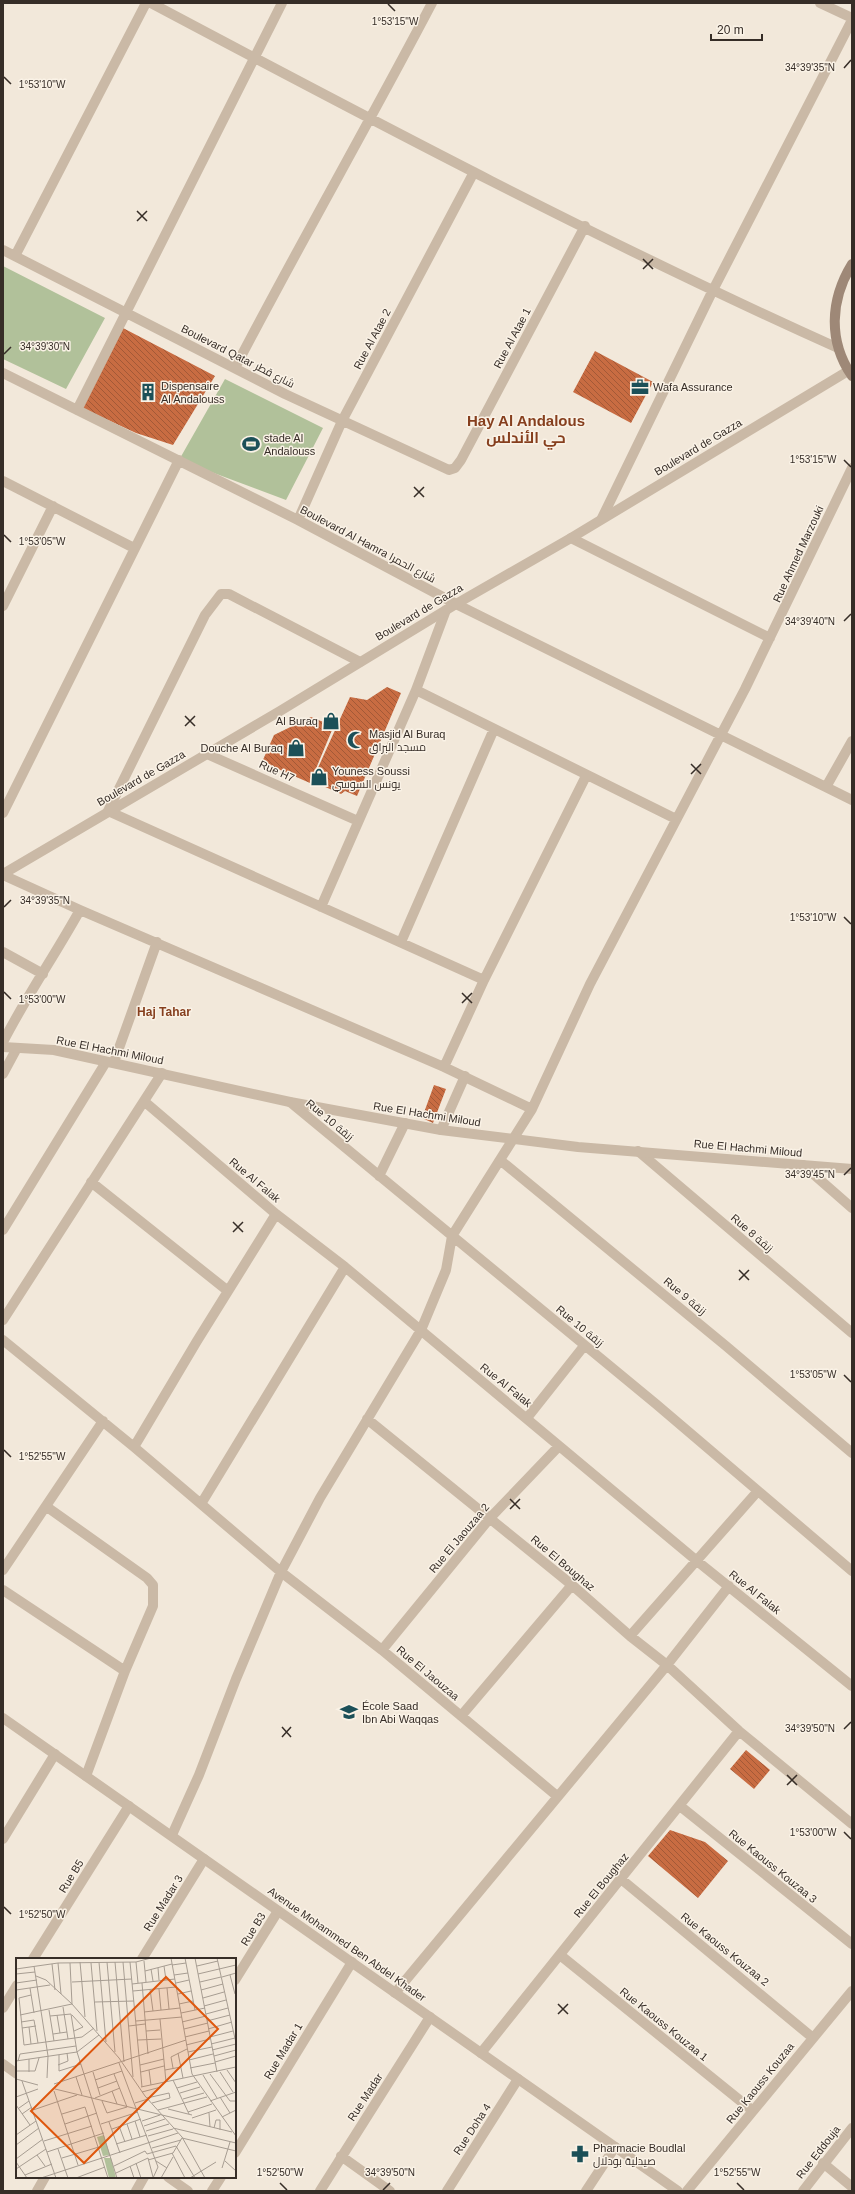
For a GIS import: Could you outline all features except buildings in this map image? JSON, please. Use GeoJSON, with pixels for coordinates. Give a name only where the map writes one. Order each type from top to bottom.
{"type":"FeatureCollection","features":[{"type":"Feature","properties":{"kind":"main road"},"geometry":{"type":"LineString","coordinates":[[850,374],[838,348],[834,318],[842,283],[852,264]]}},
{"type":"Feature","properties":{"kind":"street"},"geometry":{"type":"LineString","coordinates":[[15,256],[146,3]]}},
{"type":"Feature","properties":{"kind":"street"},"geometry":{"type":"LineString","coordinates":[[151,3],[371,121],[584,226],[712,292],[838,348]]}},
{"type":"Feature","properties":{"kind":"street"},"geometry":{"type":"LineString","coordinates":[[77,410],[282,3]]}},
{"type":"Feature","properties":{"kind":"street"},"geometry":{"type":"LineString","coordinates":[[235,368],[296,250],[371,121],[432,3]]}},
{"type":"Feature","properties":{"kind":"street"},"geometry":{"type":"LineString","coordinates":[[602,518],[712,292],[852,19],[825,4]]}},
{"type":"Feature","properties":{"kind":"street","name":"Rue Al Atae 2"},"geometry":{"type":"LineString","coordinates":[[298,520],[342,421],[474,172]]}},
{"type":"Feature","properties":{"kind":"street","name":"Rue Al Atae 1"},"geometry":{"type":"LineString","coordinates":[[461,460],[584,226]]}},
{"type":"Feature","properties":{"kind":"street","name":"Boulevard Qatar شارع قطر"},"geometry":{"type":"LineString","coordinates":[[3,250],[342,421],[449,470],[455,468],[461,460]]}},
{"type":"Feature","properties":{"kind":"street","name":"Boulevard Al Hamra شارع الحمرا"},"geometry":{"type":"LineString","coordinates":[[3,373],[298,520],[456,604],[852,800]]}},
{"type":"Feature","properties":{"kind":"street","name":"Boulevard de Gazza"},"geometry":{"type":"LineString","coordinates":[[3,874],[207,754],[456,604],[850,374]]}},
{"type":"Feature","properties":{"kind":"street"},"geometry":{"type":"LineString","coordinates":[[3,813],[179,460]]}},
{"type":"Feature","properties":{"kind":"street","name":"Rue Ahmed Marzouki"},"geometry":{"type":"LineString","coordinates":[[452,1236],[514,1140],[532,1109],[590,984],[721,736],[852,468]]}},
{"type":"Feature","properties":{"kind":"street"},"geometry":{"type":"LineString","coordinates":[[3,481],[134,548]]}},
{"type":"Feature","properties":{"kind":"street"},"geometry":{"type":"LineString","coordinates":[[3,606],[6,591],[53,506]]}},
{"type":"Feature","properties":{"kind":"street"},"geometry":{"type":"LineString","coordinates":[[571,538],[770,638]]}},
{"type":"Feature","properties":{"kind":"street"},"geometry":{"type":"LineString","coordinates":[[360,662],[229,594],[221,594],[205,615],[108,811],[484,980]]}},
{"type":"Feature","properties":{"kind":"street"},"geometry":{"type":"LineString","coordinates":[[321,907],[416,690],[446,610]]}},
{"type":"Feature","properties":{"kind":"street"},"geometry":{"type":"LineString","coordinates":[[416,690],[586,776],[676,819]]}},
{"type":"Feature","properties":{"kind":"street"},"geometry":{"type":"LineString","coordinates":[[401,942],[494,729]]}},
{"type":"Feature","properties":{"kind":"street"},"geometry":{"type":"LineString","coordinates":[[826,787],[852,740]]}},
{"type":"Feature","properties":{"kind":"street","name":"Rue H7"},"geometry":{"type":"LineString","coordinates":[[207,754],[358,821]]}},
{"type":"Feature","properties":{"kind":"street"},"geometry":{"type":"LineString","coordinates":[[444,1067],[484,980],[586,776]]}},
{"type":"Feature","properties":{"kind":"street"},"geometry":{"type":"LineString","coordinates":[[3,874],[80,910],[157,942],[254,986],[327,1015],[465,1076],[532,1109]]}},
{"type":"Feature","properties":{"kind":"street"},"geometry":{"type":"LineString","coordinates":[[3,1042],[20,1008],[43,974],[80,910]]}},
{"type":"Feature","properties":{"kind":"street"},"geometry":{"type":"LineString","coordinates":[[3,1230],[110,1062],[157,942]]}},
{"type":"Feature","properties":{"kind":"street"},"geometry":{"type":"LineString","coordinates":[[3,952],[43,974]]}},
{"type":"Feature","properties":{"kind":"street","name":"Rue El Hachmi Miloud"},"geometry":{"type":"LineString","coordinates":[[3,1047],[54,1050],[290,1102],[441,1130],[514,1140],[852,1170]]}},
{"type":"Feature","properties":{"kind":"street"},"geometry":{"type":"LineString","coordinates":[[3,1074],[18,1048]]}},
{"type":"Feature","properties":{"kind":"street"},"geometry":{"type":"LineString","coordinates":[[3,1320],[162,1073]]}},
{"type":"Feature","properties":{"kind":"street"},"geometry":{"type":"LineString","coordinates":[[441,1130],[465,1076]]}},
{"type":"Feature","properties":{"kind":"street","name":"Rue Al Falak"},"geometry":{"type":"LineString","coordinates":[[144,1102],[276,1214],[345,1267],[697,1561],[852,1686]]}},
{"type":"Feature","properties":{"kind":"street","name":"Rue 10 زنقة"},"geometry":{"type":"LineString","coordinates":[[290,1102],[656,1404],[757,1492],[852,1571]]}},
{"type":"Feature","properties":{"kind":"street"},"geometry":{"type":"LineString","coordinates":[[379,1176],[405,1123]]}},
{"type":"Feature","properties":{"kind":"street","name":"Rue 8 زنقة"},"geometry":{"type":"LineString","coordinates":[[638,1151],[852,1333]]}},
{"type":"Feature","properties":{"kind":"street","name":"Rue 9 زنقة"},"geometry":{"type":"LineString","coordinates":[[500,1160],[720,1341],[852,1453]]}},
{"type":"Feature","properties":{"kind":"street"},"geometry":{"type":"LineString","coordinates":[[803,1165],[852,1208]]}},
{"type":"Feature","properties":{"kind":"street"},"geometry":{"type":"LineString","coordinates":[[91,1182],[228,1291]]}},
{"type":"Feature","properties":{"kind":"street"},"geometry":{"type":"LineString","coordinates":[[134,1447],[276,1214]]}},
{"type":"Feature","properties":{"kind":"street"},"geometry":{"type":"LineString","coordinates":[[172,1836],[199,1775],[236,1679],[281,1572],[320,1498],[421,1330],[446,1270],[452,1236]]}},
{"type":"Feature","properties":{"kind":"street"},"geometry":{"type":"LineString","coordinates":[[200,1504],[345,1267]]}},
{"type":"Feature","properties":{"kind":"street","name":"Rue El Jaouzaa"},"geometry":{"type":"LineString","coordinates":[[3,1340],[103,1421],[281,1572],[382,1650],[557,1796]]}},
{"type":"Feature","properties":{"kind":"street"},"geometry":{"type":"LineString","coordinates":[[527,1418],[584,1346]]}},
{"type":"Feature","properties":{"kind":"street","name":"Rue El Boughaz"},"geometry":{"type":"LineString","coordinates":[[367,1419],[572,1585],[630,1636],[667,1664],[739,1732],[852,1824]]}},
{"type":"Feature","properties":{"kind":"street"},"geometry":{"type":"LineString","coordinates":[[3,1570],[103,1421]]}},
{"type":"Feature","properties":{"kind":"street","name":"Rue El Jaouzaa 2"},"geometry":{"type":"LineString","coordinates":[[382,1650],[490,1518],[559,1446]]}},
{"type":"Feature","properties":{"kind":"street"},"geometry":{"type":"LineString","coordinates":[[630,1636],[757,1492]]}},
{"type":"Feature","properties":{"kind":"street"},"geometry":{"type":"LineString","coordinates":[[46,1507],[147,1578],[153,1585],[153,1606],[125,1671],[86,1776]]}},
{"type":"Feature","properties":{"kind":"street"},"geometry":{"type":"LineString","coordinates":[[461,1716],[572,1585]]}},
{"type":"Feature","properties":{"kind":"street"},"geometry":{"type":"LineString","coordinates":[[395,1993],[667,1664],[729,1586]]}},
{"type":"Feature","properties":{"kind":"street"},"geometry":{"type":"LineString","coordinates":[[3,1590],[125,1671]]}},
{"type":"Feature","properties":{"kind":"street","name":"Avenue Mohammed Ben Abdel Khader"},"geometry":{"type":"LineString","coordinates":[[3,1718],[678,2191]]}},
{"type":"Feature","properties":{"kind":"street","name":"Rue El Boughaz"},"geometry":{"type":"LineString","coordinates":[[481,2053],[739,1732]]}},
{"type":"Feature","properties":{"kind":"street"},"geometry":{"type":"LineString","coordinates":[[3,1839],[55,1754]]}},
{"type":"Feature","properties":{"kind":"street","name":"Rue B5"},"geometry":{"type":"LineString","coordinates":[[34,1958],[129,1806]]}},
{"type":"Feature","properties":{"kind":"street","name":"Rue Kaouss Kouzaa 3"},"geometry":{"type":"LineString","coordinates":[[680,1806],[852,1944]]}},
{"type":"Feature","properties":{"kind":"street","name":"Rue Madar 3"},"geometry":{"type":"LineString","coordinates":[[143,1958],[204,1859]]}},
{"type":"Feature","properties":{"kind":"street","name":"Rue Kaouss Kouzaa 2"},"geometry":{"type":"LineString","coordinates":[[621,1879],[813,2038]]}},
{"type":"Feature","properties":{"kind":"street","name":"Rue B3"},"geometry":{"type":"LineString","coordinates":[[236,1978],[278,1910]]}},
{"type":"Feature","properties":{"kind":"street","name":"Rue Kaouss Kouzaa 1"},"geometry":{"type":"LineString","coordinates":[[560,1955],[754,2111]]}},
{"type":"Feature","properties":{"kind":"street","name":"Rue Madar 1"},"geometry":{"type":"LineString","coordinates":[[236,2151],[352,1962]]}},
{"type":"Feature","properties":{"kind":"street"},"geometry":{"type":"LineString","coordinates":[[3,2008],[16,1987]]}},
{"type":"Feature","properties":{"kind":"street","name":"Rue Kaouss Kouzaa"},"geometry":{"type":"LineString","coordinates":[[687,2191],[852,1991]]}},
{"type":"Feature","properties":{"kind":"street","name":"Rue Madar"},"geometry":{"type":"LineString","coordinates":[[320,2191],[430,2017]]}},
{"type":"Feature","properties":{"kind":"street"},"geometry":{"type":"LineString","coordinates":[[3,2064],[16,2073]]}},
{"type":"Feature","properties":{"kind":"street","name":"Rue Doha 4"},"geometry":{"type":"LineString","coordinates":[[447,2191],[518,2079]]}},
{"type":"Feature","properties":{"kind":"street","name":"Rue Eddouja"},"geometry":{"type":"LineString","coordinates":[[803,2191],[823,2163],[852,2128]]}},
{"type":"Feature","properties":{"kind":"street"},"geometry":{"type":"LineString","coordinates":[[586,2191],[615,2146]]}},
{"type":"Feature","properties":{"kind":"street"},"geometry":{"type":"LineString","coordinates":[[341,2156],[390,2191]]}},
{"type":"Feature","properties":{"kind":"street"},"geometry":{"type":"LineString","coordinates":[[823,2163],[852,2187]]}},
{"type":"Feature","properties":{"kind":"street"},"geometry":{"type":"LineString","coordinates":[[36,2191],[43,2178]]}},
{"type":"Feature","properties":{"kind":"street"},"geometry":{"type":"LineString","coordinates":[[136,2191],[143,2178]]}},
{"type":"Feature","properties":{"kind":"street"},"geometry":{"type":"LineString","coordinates":[[169,2178],[188,2191]]}},
{"type":"Feature","properties":{"kind":"street"},"geometry":{"type":"LineString","coordinates":[[212,2191],[219,2178]]}},
{"type":"Feature","properties":{"kind":"green space"},"geometry":{"type":"Polygon","coordinates":[[[3,266],[105,318],[66,389],[3,359],[3,266]]]}},
{"type":"Feature","properties":{"kind":"green space","name":"stade Al Andalouss"},"geometry":{"type":"Polygon","coordinates":[[[225,379],[323,428],[286,500],[179,460],[225,379]]]}},
{"type":"Feature","properties":{"kind":"place","name":"Wafa Assurance"},"geometry":{"type":"Point","coordinates":[640,387]}},
{"type":"Feature","properties":{"kind":"place","name":"Dispensaire Al Andalouss"},"geometry":{"type":"Point","coordinates":[148,392]}},
{"type":"Feature","properties":{"kind":"place","name":"stade Al Andalouss"},"geometry":{"type":"Point","coordinates":[251,444]}},
{"type":"Feature","properties":{"kind":"place","name":"Al Buraq"},"geometry":{"type":"Point","coordinates":[331,721]}},
{"type":"Feature","properties":{"kind":"place","name":"Masjid Al Buraq مسجد البراق"},"geometry":{"type":"Point","coordinates":[356,740]}},
{"type":"Feature","properties":{"kind":"place","name":"Douche Al Buraq"},"geometry":{"type":"Point","coordinates":[296,748]}},
{"type":"Feature","properties":{"kind":"place","name":"Youness Soussi يونس السوسي"},"geometry":{"type":"Point","coordinates":[319,777]}},
{"type":"Feature","properties":{"kind":"place","name":"École Saad Ibn Abi Waqqas"},"geometry":{"type":"Point","coordinates":[349,1712]}},
{"type":"Feature","properties":{"kind":"place","name":"Pharmacie Boudlal صيدلية بودلال"},"geometry":{"type":"Point","coordinates":[580,2154]}},
{"type":"Feature","properties":{"kind":"district","name":"Hay Al Andalous حي الأندلس"},"geometry":{"type":"Point","coordinates":[526,430]}},
{"type":"Feature","properties":{"kind":"district","name":"Haj Tahar"},"geometry":{"type":"Point","coordinates":[164,1012]}}]}
